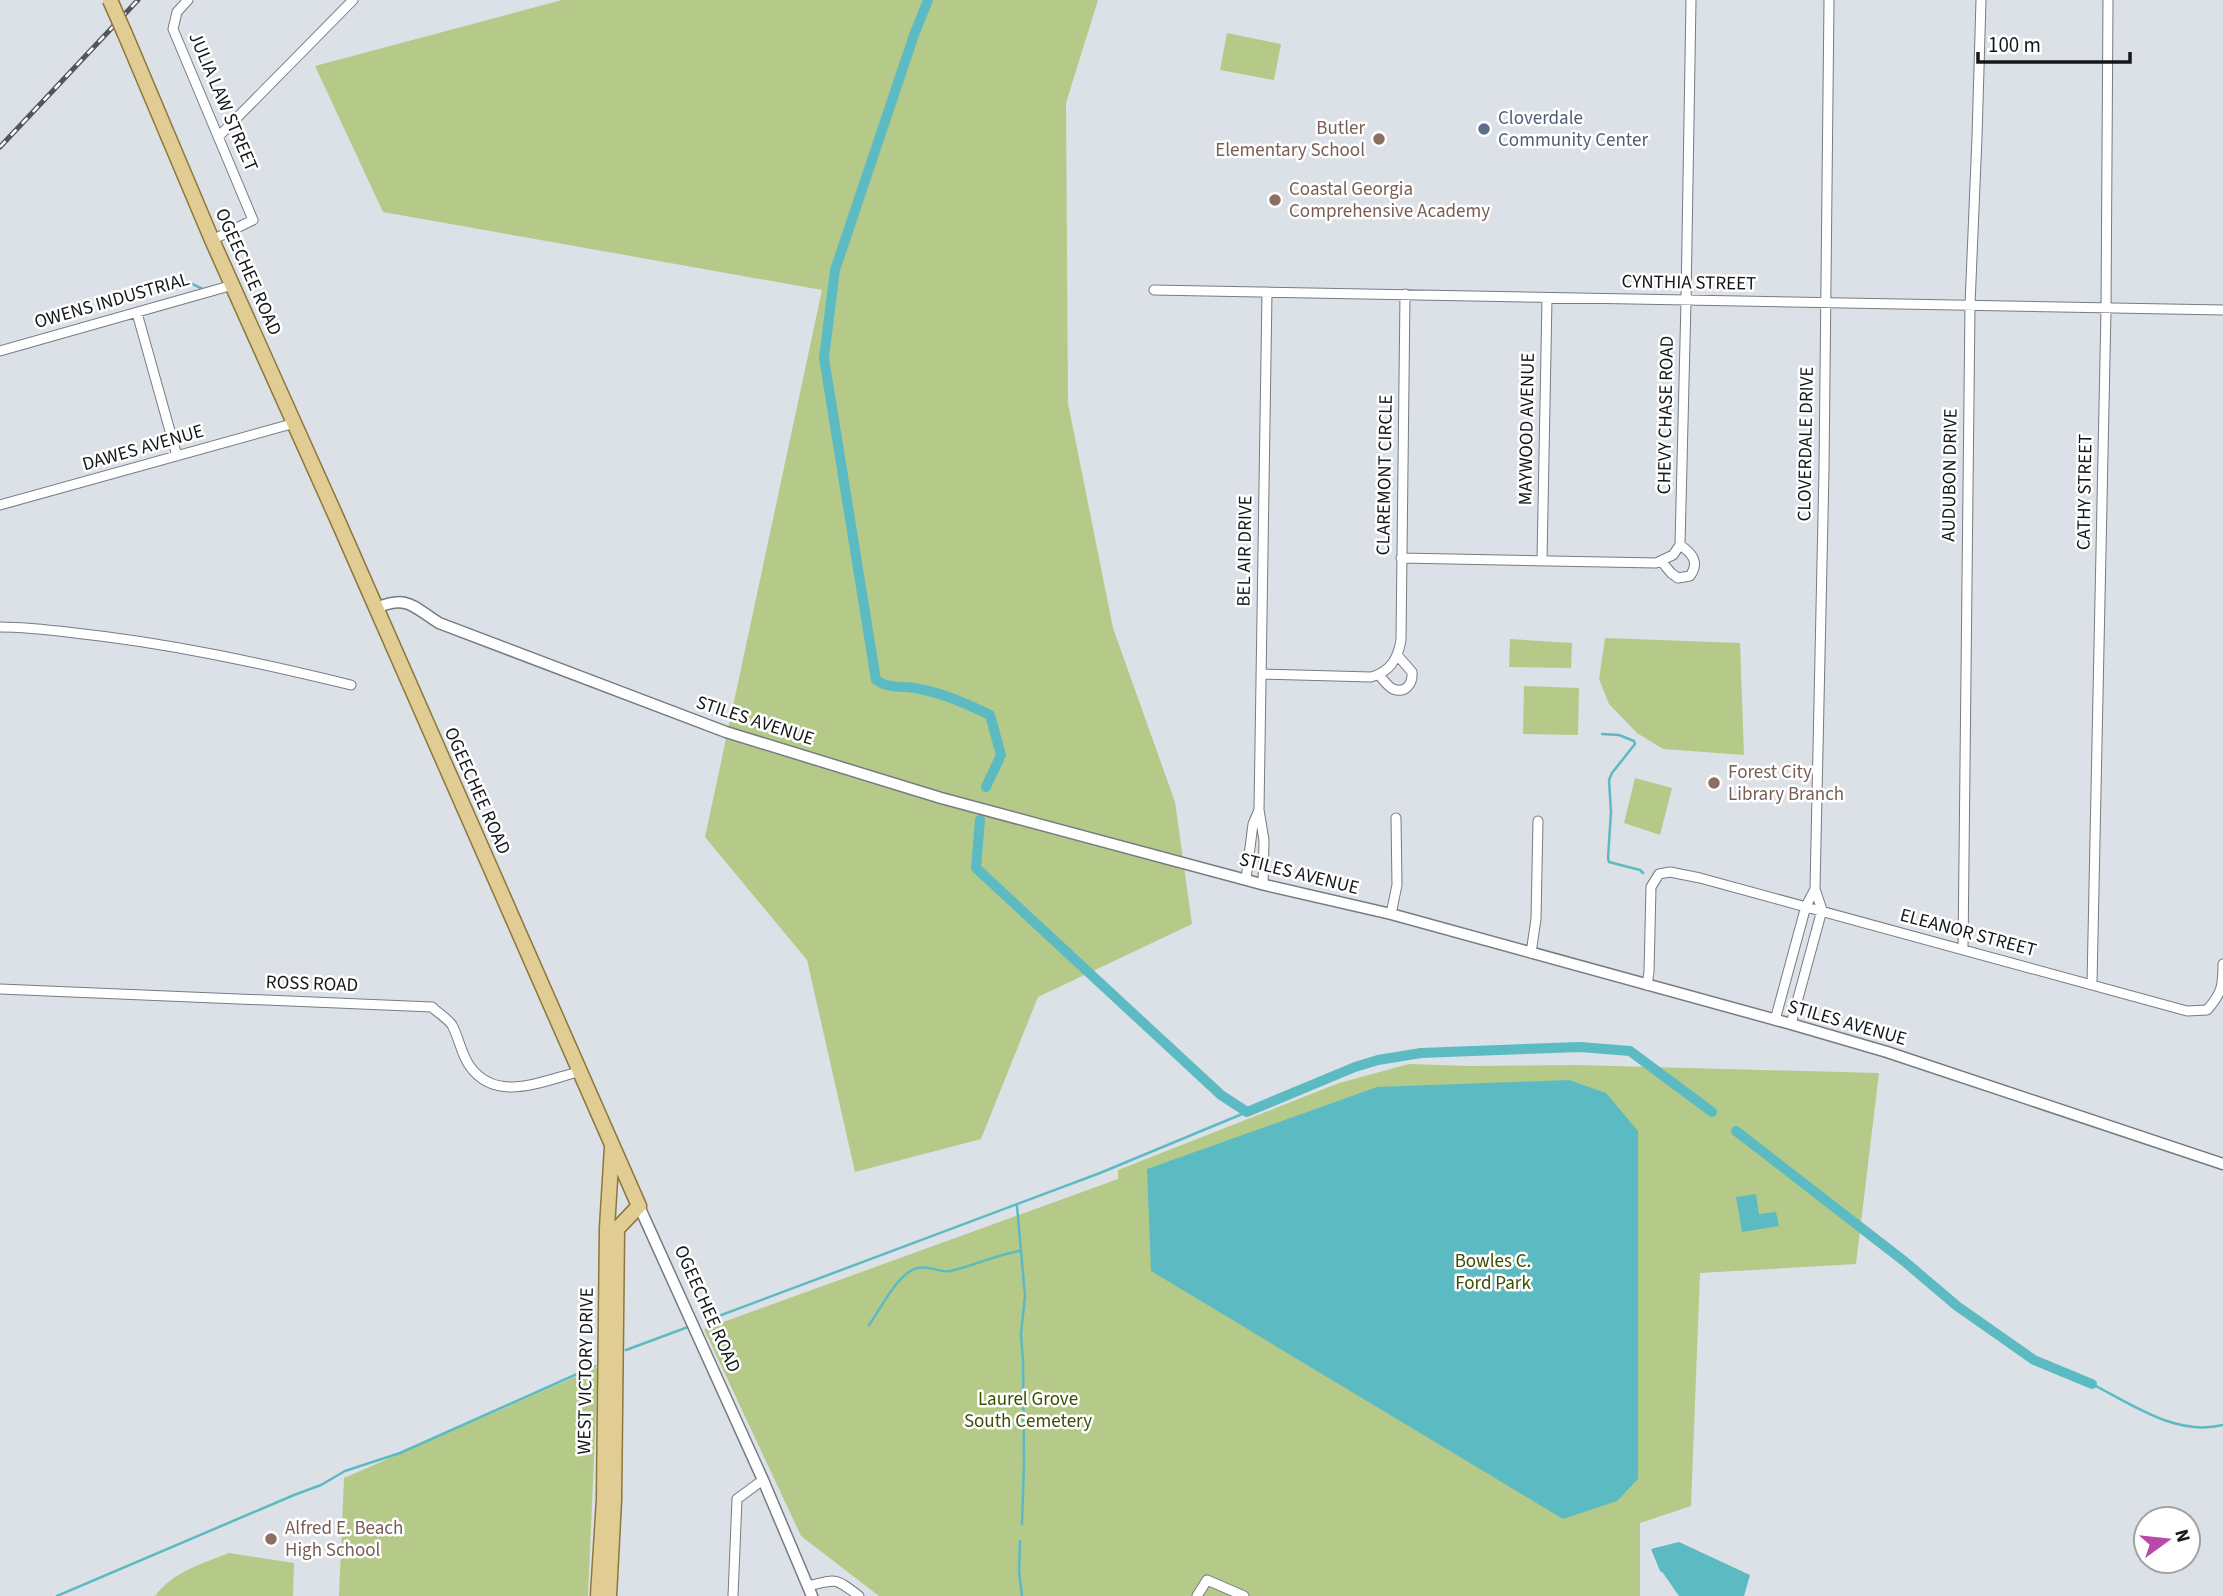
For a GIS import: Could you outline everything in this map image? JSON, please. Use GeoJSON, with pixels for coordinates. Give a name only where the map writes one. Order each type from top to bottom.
{"type":"FeatureCollection","features":[{"type":"Feature","properties":{"kind":"main road","name":"OGEECHEE ROAD"},"geometry":{"type":"LineString","coordinates":[[110,0],[212,240],[639,1206]]}},
{"type":"Feature","properties":{"kind":"main road","name":"WEST VICTORY DRIVE"},"geometry":{"type":"LineString","coordinates":[[598,1596],[604,1499],[607,1228],[612,1146]]}},
{"type":"Feature","properties":{"kind":"main road","name":"WEST VICTORY DRIVE"},"geometry":{"type":"LineString","coordinates":[[608,1596],[614,1500],[617,1229],[639,1206]]}},
{"type":"Feature","properties":{"kind":"street","name":"JULIA LAW STREET"},"geometry":{"type":"LineString","coordinates":[[188,0],[177,12],[173,29],[253,220],[212,240]]}},
{"type":"Feature","properties":{"kind":"street"},"geometry":{"type":"LineString","coordinates":[[218,137],[353,0]]}},
{"type":"Feature","properties":{"kind":"street","name":"CHEVY CHASE ROAD"},"geometry":{"type":"LineString","coordinates":[[1679,545],[1691,0]]}},
{"type":"Feature","properties":{"kind":"street","name":"CLOVERDALE DRIVE"},"geometry":{"type":"LineString","coordinates":[[1822,910],[1815,889],[1829,0]]}},
{"type":"Feature","properties":{"kind":"street","name":"AUDUBON DRIVE"},"geometry":{"type":"LineString","coordinates":[[1963,950],[1970,304],[1981,0]]}},
{"type":"Feature","properties":{"kind":"street","name":"CATHY STREET"},"geometry":{"type":"LineString","coordinates":[[2092,984],[2106,310],[2108,0]]}},
{"type":"Feature","properties":{"kind":"street","name":"OWENS INDUSTRIAL"},"geometry":{"type":"LineString","coordinates":[[0,351],[233,285]]}},
{"type":"Feature","properties":{"kind":"street","name":"CYNTHIA STREET"},"geometry":{"type":"LineString","coordinates":[[1154,290],[1970,304],[2106,310],[2223,310]]}},
{"type":"Feature","properties":{"kind":"street","name":"BEL AIR DRIVE"},"geometry":{"type":"LineString","coordinates":[[1263,884],[1264,845],[1259,810],[1267,292]]}},
{"type":"Feature","properties":{"kind":"street","name":"CLAREMONT CIRCLE"},"geometry":{"type":"LineString","coordinates":[[1261,674],[1349,678],[1379,675],[1394,689],[1402,690],[1409,686],[1413,679],[1412,672],[1398,656],[1401,640],[1405,294]]}},
{"type":"Feature","properties":{"kind":"street","name":"MAYWOOD AVENUE"},"geometry":{"type":"LineString","coordinates":[[1542,561],[1546,298]]}},
{"type":"Feature","properties":{"kind":"street"},"geometry":{"type":"LineString","coordinates":[[137,313],[177,456]]}},
{"type":"Feature","properties":{"kind":"street","name":"DAWES AVENUE"},"geometry":{"type":"LineString","coordinates":[[0,505],[295,423]]}},
{"type":"Feature","properties":{"kind":"street"},"geometry":{"type":"LineString","coordinates":[[1401,558],[1645,563],[1662,562],[1673,555],[1679,545],[1695,560],[1690,576],[1678,578],[1662,562]]}},
{"type":"Feature","properties":{"kind":"street","name":"STILES AVENUE"},"geometry":{"type":"LineString","coordinates":[[376,608],[403,601],[439,623],[726,732],[941,798],[1263,884],[1391,914],[1791,1024],[1887,1052],[2223,1164]]}},
{"type":"Feature","properties":{"kind":"street"},"geometry":{"type":"LineString","coordinates":[[0,627],[113,637],[182,648],[351,685]]}},
{"type":"Feature","properties":{"kind":"street"},"geometry":{"type":"LineString","coordinates":[[1379,675],[1387,670],[1398,656]]}},
{"type":"Feature","properties":{"kind":"street","name":"BEL AIR DRIVE"},"geometry":{"type":"LineString","coordinates":[[1246,879],[1253,824],[1259,810]]}},
{"type":"Feature","properties":{"kind":"street"},"geometry":{"type":"LineString","coordinates":[[1391,914],[1397,885],[1396,818]]}},
{"type":"Feature","properties":{"kind":"street"},"geometry":{"type":"LineString","coordinates":[[1531,953],[1536,919],[1538,821]]}},
{"type":"Feature","properties":{"kind":"street","name":"ELEANOR STREET"},"geometry":{"type":"LineString","coordinates":[[1647,985],[1651,887],[1659,874],[1670,872],[1822,910],[2187,1011],[2207,1010],[2219,997],[2223,984],[2223,964]]}},
{"type":"Feature","properties":{"kind":"street","name":"CLOVERDALE DRIVE"},"geometry":{"type":"LineString","coordinates":[[1775,1020],[1806,906],[1815,889]]}},
{"type":"Feature","properties":{"kind":"street"},"geometry":{"type":"LineString","coordinates":[[1791,1024],[1822,910]]}},
{"type":"Feature","properties":{"kind":"street","name":"ROSS ROAD"},"geometry":{"type":"LineString","coordinates":[[0,989],[432,1007],[451,1023],[469,1065],[486,1083],[505,1088],[523,1086],[579,1072]]}},
{"type":"Feature","properties":{"kind":"street","name":"OGEECHEE ROAD"},"geometry":{"type":"LineString","coordinates":[[639,1206],[763,1480],[810,1591]]}},
{"type":"Feature","properties":{"kind":"street"},"geometry":{"type":"LineString","coordinates":[[733,1596],[737,1499],[763,1480]]}},
{"type":"Feature","properties":{"kind":"street"},"geometry":{"type":"LineString","coordinates":[[810,1591],[831,1579],[859,1596]]}},
{"type":"Feature","properties":{"kind":"street"},"geometry":{"type":"LineString","coordinates":[[1197,1596],[1207,1580],[1244,1596]]}},
{"type":"Feature","properties":{"kind":"green space"},"geometry":{"type":"Polygon","coordinates":[[[562,0],[1098,0],[1066,103],[1068,403],[1113,628],[1175,802],[1192,924],[1038,997],[981,1139],[855,1172],[807,960],[705,837],[822,290],[383,212],[315,66],[562,0]]]}},
{"type":"Feature","properties":{"kind":"green space"},"geometry":{"type":"Polygon","coordinates":[[[1227,33],[1281,44],[1274,80],[1220,70],[1227,33]]]}},
{"type":"Feature","properties":{"kind":"green space"},"geometry":{"type":"Polygon","coordinates":[[[1605,638],[1740,643],[1744,755],[1663,749],[1637,733],[1609,704],[1599,679],[1605,638]]]}},
{"type":"Feature","properties":{"kind":"green space"},"geometry":{"type":"Polygon","coordinates":[[[1510,639],[1572,643],[1571,668],[1509,667],[1510,639]]]}},
{"type":"Feature","properties":{"kind":"green space"},"geometry":{"type":"Polygon","coordinates":[[[1524,686],[1579,688],[1578,735],[1523,734],[1524,686]]]}},
{"type":"Feature","properties":{"kind":"green space"},"geometry":{"type":"Polygon","coordinates":[[[1635,778],[1672,788],[1660,835],[1624,823],[1635,778]]]}},
{"type":"Feature","properties":{"kind":"green space","name":"Laurel Grove South Cemetery"},"geometry":{"type":"Polygon","coordinates":[[[1409,1064],[1577,1065],[1879,1073],[1856,1264],[1700,1273],[1691,1506],[1640,1523],[1640,1596],[879,1596],[801,1536],[704,1329],[1118,1179],[1118,1170],[1339,1083],[1409,1064]]]}},
{"type":"Feature","properties":{"kind":"green space"},"geometry":{"type":"Polygon","coordinates":[[[598,1367],[588,1596],[339,1596],[344,1478],[598,1367]]]}},
{"type":"Feature","properties":{"kind":"green space"},"geometry":{"type":"Polygon","coordinates":[[[229,1553],[294,1563],[293,1596],[155,1596],[179,1575],[229,1553]]]}},
{"type":"Feature","properties":{"kind":"water","name":"Bowles C. Ford Park"},"geometry":{"type":"Polygon","coordinates":[[[1569,1080],[1606,1093],[1638,1131],[1638,1479],[1617,1501],[1563,1519],[1151,1271],[1147,1169],[1377,1087],[1569,1080]]]}},
{"type":"Feature","properties":{"kind":"water"},"geometry":{"type":"Polygon","coordinates":[[[1756,1194],[1759,1214],[1776,1212],[1779,1226],[1742,1232],[1736,1197],[1756,1194]]]}},
{"type":"Feature","properties":{"kind":"water"},"geometry":{"type":"Polygon","coordinates":[[[1679,1542],[1750,1575],[1744,1596],[1679,1596],[1660,1571],[1651,1549],[1679,1542]]]}},
{"type":"Feature","properties":{"kind":"waterway"},"geometry":{"type":"LineString","coordinates":[[928,0],[835,270],[824,358],[876,680],[887,685],[938,694],[990,715],[1001,755],[986,787]]}},
{"type":"Feature","properties":{"kind":"waterway"},"geometry":{"type":"LineString","coordinates":[[190,283],[203,289]]}},
{"type":"Feature","properties":{"kind":"waterway"},"geometry":{"type":"LineString","coordinates":[[1602,734],[1619,735],[1634,741],[1635,744],[1609,780],[1609,862],[1643,873]]}},
{"type":"Feature","properties":{"kind":"waterway"},"geometry":{"type":"LineString","coordinates":[[980,820],[976,868],[1221,1095],[1247,1112],[1378,1060],[1421,1053],[1580,1047],[1630,1051],[1712,1112]]}},
{"type":"Feature","properties":{"kind":"waterway"},"geometry":{"type":"LineString","coordinates":[[708,1320],[1100,1173],[1247,1112]]}},
{"type":"Feature","properties":{"kind":"waterway"},"geometry":{"type":"LineString","coordinates":[[1736,1131],[1904,1261],[1957,1306],[2034,1360],[2092,1384]]}},
{"type":"Feature","properties":{"kind":"waterway"},"geometry":{"type":"LineString","coordinates":[[1017,1206],[1025,1296],[1021,1334],[1024,1464],[1022,1524]]}},
{"type":"Feature","properties":{"kind":"waterway"},"geometry":{"type":"LineString","coordinates":[[869,1325],[890,1292],[911,1271],[922,1267],[950,1271],[1019,1251]]}},
{"type":"Feature","properties":{"kind":"waterway"},"geometry":{"type":"LineString","coordinates":[[626,1350],[688,1327]]}},
{"type":"Feature","properties":{"kind":"waterway"},"geometry":{"type":"LineString","coordinates":[[57,1596],[321,1485],[345,1471],[400,1453],[595,1366]]}},
{"type":"Feature","properties":{"kind":"waterway"},"geometry":{"type":"LineString","coordinates":[[2092,1384],[2138,1409],[2172,1423],[2206,1428],[2223,1425]]}},
{"type":"Feature","properties":{"kind":"waterway"},"geometry":{"type":"LineString","coordinates":[[1020,1541],[1022,1596]]}},
{"type":"Feature","properties":{"kind":"railway"},"geometry":{"type":"LineString","coordinates":[[0,147],[138,0]]}},
{"type":"Feature","properties":{"kind":"place","name":"Cloverdale Community Center"},"geometry":{"type":"Point","coordinates":[1484,129]}},
{"type":"Feature","properties":{"kind":"place","name":"Butler Elementary School"},"geometry":{"type":"Point","coordinates":[1379,139]}},
{"type":"Feature","properties":{"kind":"place","name":"Coastal Georgia Comprehensive Academy"},"geometry":{"type":"Point","coordinates":[1275,200]}},
{"type":"Feature","properties":{"kind":"place","name":"Forest City Library Branch"},"geometry":{"type":"Point","coordinates":[1714,783]}},
{"type":"Feature","properties":{"kind":"place","name":"Alfred E. Beach High School"},"geometry":{"type":"Point","coordinates":[271,1539]}}]}
